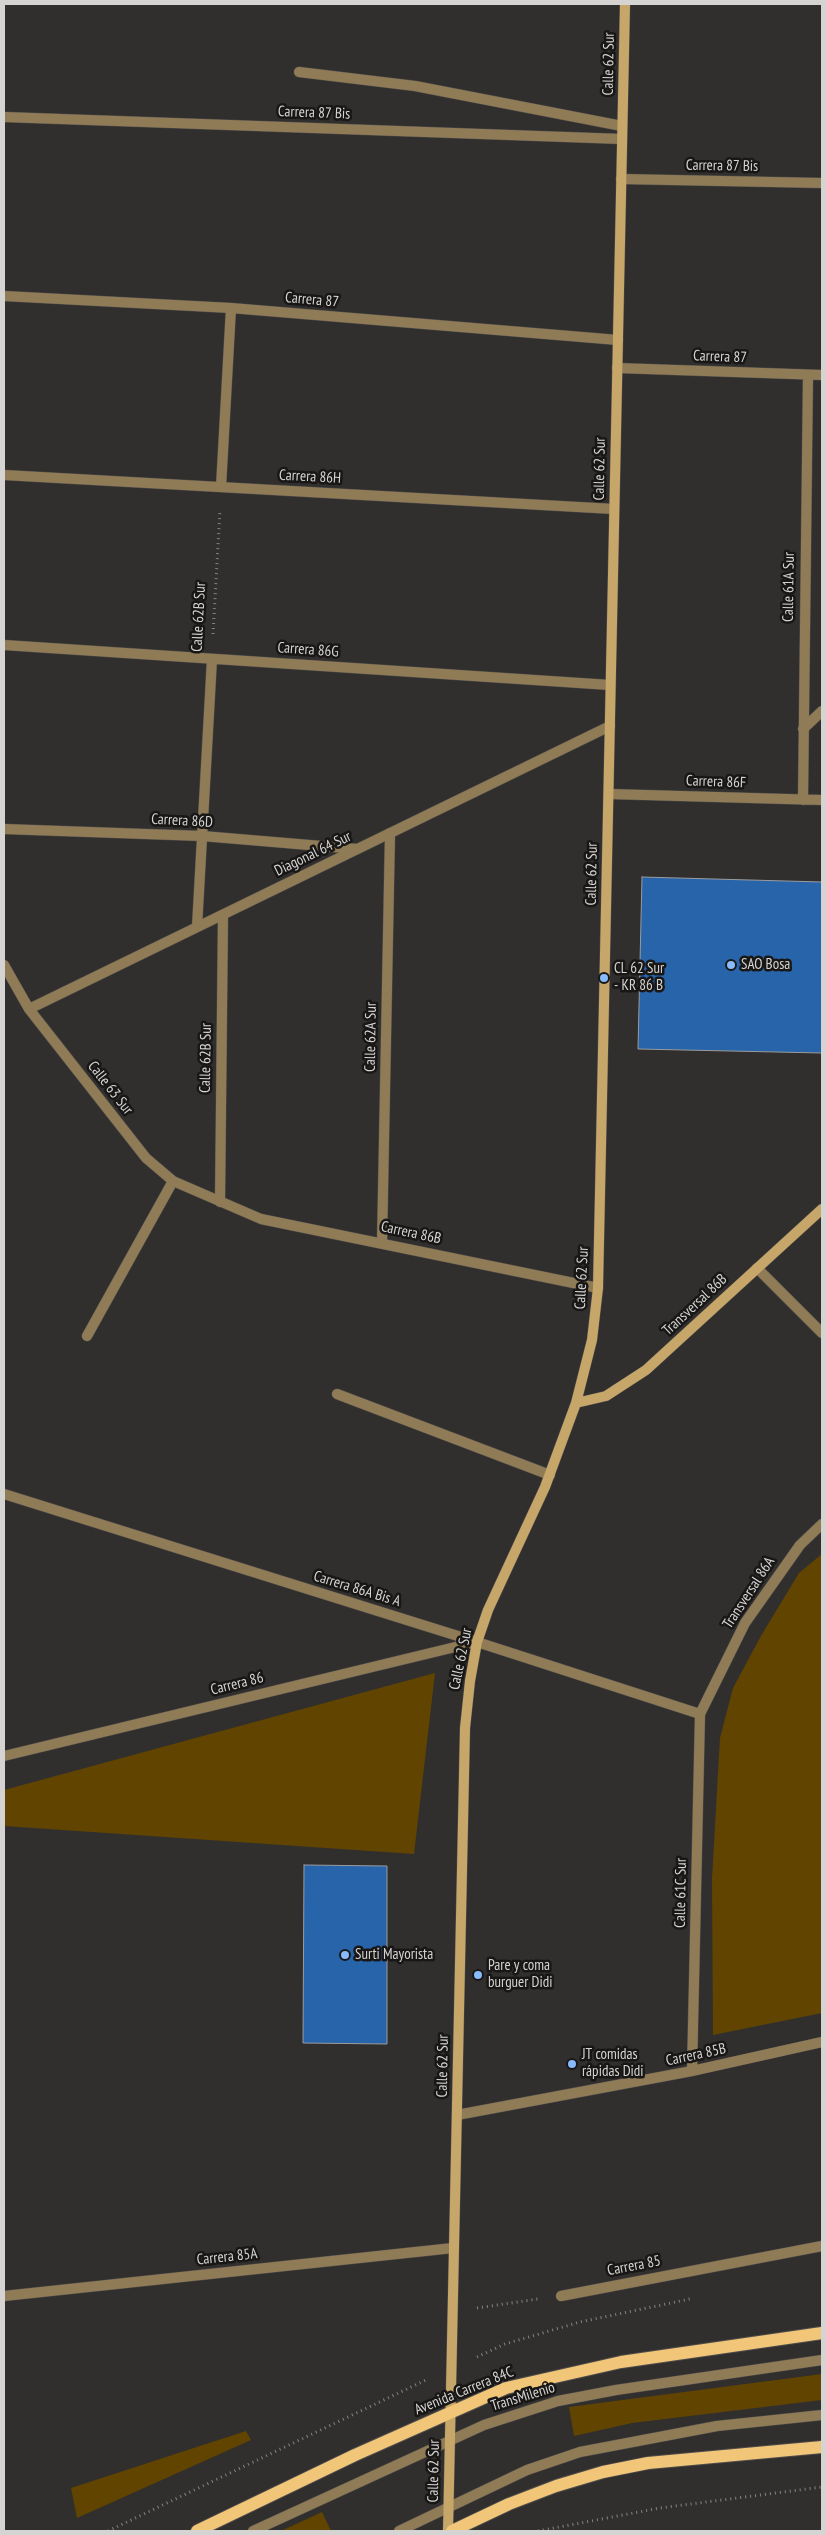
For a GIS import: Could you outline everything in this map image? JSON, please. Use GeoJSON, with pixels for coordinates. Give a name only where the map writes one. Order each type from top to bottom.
{"type":"FeatureCollection","features":[{"type":"Feature","properties":{"kind":"main road","name":"Avenida Carrera 84C"},"geometry":{"type":"LineString","coordinates":[[196,2531],[449,2412],[506,2388],[663,2355],[822,2333]]}},
{"type":"Feature","properties":{"kind":"main road"},"geometry":{"type":"LineString","coordinates":[[450,2531],[509,2504],[556,2486],[603,2472],[648,2463],[822,2446]]}},
{"type":"Feature","properties":{"kind":"street","name":"Calle 62 Sur"},"geometry":{"type":"LineString","coordinates":[[450,2531],[448,2508],[449,2412],[465,1728],[477,1642],[488,1610],[550,1475],[576,1403],[592,1340],[598,1288],[625,4]]}},
{"type":"Feature","properties":{"kind":"street"},"geometry":{"type":"LineString","coordinates":[[299,72],[415,86],[622,126]]}},
{"type":"Feature","properties":{"kind":"street","name":"Carrera 87 Bis"},"geometry":{"type":"LineString","coordinates":[[4,117],[622,139]]}},
{"type":"Feature","properties":{"kind":"street","name":"Carrera 87 Bis"},"geometry":{"type":"LineString","coordinates":[[621,179],[822,183]]}},
{"type":"Feature","properties":{"kind":"street","name":"Carrera 87"},"geometry":{"type":"LineString","coordinates":[[4,296],[231,308],[618,340]]}},
{"type":"Feature","properties":{"kind":"street"},"geometry":{"type":"LineString","coordinates":[[221,487],[231,308]]}},
{"type":"Feature","properties":{"kind":"street","name":"Carrera 87"},"geometry":{"type":"LineString","coordinates":[[617,368],[822,375]]}},
{"type":"Feature","properties":{"kind":"street","name":"Calle 61A Sur"},"geometry":{"type":"LineString","coordinates":[[802,800],[808,375]]}},
{"type":"Feature","properties":{"kind":"street","name":"Carrera 86H"},"geometry":{"type":"LineString","coordinates":[[4,475],[614,509]]}},
{"type":"Feature","properties":{"kind":"street","name":"Carrera 86G"},"geometry":{"type":"LineString","coordinates":[[4,645],[610,685]]}},
{"type":"Feature","properties":{"kind":"street","name":"Calle 62B Sur"},"geometry":{"type":"LineString","coordinates":[[197,927],[212,659]]}},
{"type":"Feature","properties":{"kind":"street"},"geometry":{"type":"LineString","coordinates":[[803,729],[822,711]]}},
{"type":"Feature","properties":{"kind":"street","name":"Diagonal 64 Sur"},"geometry":{"type":"LineString","coordinates":[[29,1009],[610,726]]}},
{"type":"Feature","properties":{"kind":"street","name":"Carrera 86F"},"geometry":{"type":"LineString","coordinates":[[609,794],[822,800]]}},
{"type":"Feature","properties":{"kind":"street","name":"Carrera 86D"},"geometry":{"type":"LineString","coordinates":[[4,829],[202,836],[358,849]]}},
{"type":"Feature","properties":{"kind":"street","name":"Calle 62A Sur"},"geometry":{"type":"LineString","coordinates":[[382,1242],[390,833]]}},
{"type":"Feature","properties":{"kind":"street","name":"Calle 62B Sur"},"geometry":{"type":"LineString","coordinates":[[220,1202],[223,915]]}},
{"type":"Feature","properties":{"kind":"street","name":"Calle 63 Sur"},"geometry":{"type":"LineString","coordinates":[[4,964],[29,1009],[146,1158],[173,1180],[220,1202]]}},
{"type":"Feature","properties":{"kind":"street"},"geometry":{"type":"LineString","coordinates":[[87,1336],[173,1180]]}},
{"type":"Feature","properties":{"kind":"street","name":"Carrera 86B"},"geometry":{"type":"LineString","coordinates":[[220,1202],[261,1219],[382,1242],[598,1288]]}},
{"type":"Feature","properties":{"kind":"street","name":"Transversal 86B"},"geometry":{"type":"LineString","coordinates":[[576,1403],[606,1396],[646,1370],[822,1209]]}},
{"type":"Feature","properties":{"kind":"street"},"geometry":{"type":"LineString","coordinates":[[757,1268],[822,1333]]}},
{"type":"Feature","properties":{"kind":"street"},"geometry":{"type":"LineString","coordinates":[[337,1394],[550,1475]]}},
{"type":"Feature","properties":{"kind":"street","name":"Carrera 86A Bis A"},"geometry":{"type":"LineString","coordinates":[[4,1494],[700,1714]]}},
{"type":"Feature","properties":{"kind":"street","name":"Transversal 86A"},"geometry":{"type":"LineString","coordinates":[[700,1714],[745,1623],[800,1544],[822,1524]]}},
{"type":"Feature","properties":{"kind":"street","name":"Carrera 86"},"geometry":{"type":"LineString","coordinates":[[4,1756],[477,1642]]}},
{"type":"Feature","properties":{"kind":"street","name":"Calle 61C Sur"},"geometry":{"type":"LineString","coordinates":[[692,2071],[700,1714]]}},
{"type":"Feature","properties":{"kind":"street","name":"Carrera 85B"},"geometry":{"type":"LineString","coordinates":[[457,2115],[692,2071],[822,2042]]}},
{"type":"Feature","properties":{"kind":"street","name":"Carrera 85"},"geometry":{"type":"LineString","coordinates":[[561,2296],[822,2246]]}},
{"type":"Feature","properties":{"kind":"street","name":"Carrera 85A"},"geometry":{"type":"LineString","coordinates":[[4,2296],[453,2248]]}},
{"type":"Feature","properties":{"kind":"street","name":"TransMilenio"},"geometry":{"type":"LineString","coordinates":[[253,2531],[484,2425],[558,2402],[616,2390],[822,2360]]}},
{"type":"Feature","properties":{"kind":"street"},"geometry":{"type":"LineString","coordinates":[[399,2531],[527,2470],[580,2452],[717,2426],[822,2415]]}},
{"type":"Feature","properties":{"kind":"path","name":"Calle 62B Sur"},"geometry":{"type":"LineString","coordinates":[[212,659],[221,487]]}},
{"type":"Feature","properties":{"kind":"path"},"geometry":{"type":"LineString","coordinates":[[452,2312],[561,2296]]}},
{"type":"Feature","properties":{"kind":"path"},"geometry":{"type":"LineString","coordinates":[[504,2344],[580,2322],[693,2298]]}},
{"type":"Feature","properties":{"kind":"path"},"geometry":{"type":"LineString","coordinates":[[108,2531],[353,2413]]}},
{"type":"Feature","properties":{"kind":"path"},"geometry":{"type":"LineString","coordinates":[[538,2531],[660,2508],[822,2487]]}},
{"type":"Feature","properties":{"kind":"shaded area"},"geometry":{"type":"Polygon","coordinates":[[[822,1554],[822,2013],[713,2035],[712,1879],[720,1738],[733,1688],[762,1634],[799,1573],[822,1554]]]}},
{"type":"Feature","properties":{"kind":"shaded area"},"geometry":{"type":"Polygon","coordinates":[[[435,1673],[414,1854],[4,1826],[4,1790],[435,1673]]]}},
{"type":"Feature","properties":{"kind":"shaded area"},"geometry":{"type":"Polygon","coordinates":[[[822,2374],[822,2400],[632,2423],[574,2436],[569,2407],[822,2374]]]}},
{"type":"Feature","properties":{"kind":"shaded area"},"geometry":{"type":"Polygon","coordinates":[[[246,2431],[251,2440],[77,2518],[71,2488],[246,2431]]]}},
{"type":"Feature","properties":{"kind":"shaded area"},"geometry":{"type":"Polygon","coordinates":[[[322,2512],[331,2531],[281,2531],[322,2512]]]}},
{"type":"Feature","properties":{"kind":"building","name":"SAO Bosa"},"geometry":{"type":"Polygon","coordinates":[[[642,877],[822,882],[822,1053],[638,1049],[642,877]]]}},
{"type":"Feature","properties":{"kind":"building","name":"Surti Mayorista"},"geometry":{"type":"Polygon","coordinates":[[[304,1865],[387,1866],[387,2044],[303,2043],[304,1865]]]}},
{"type":"Feature","properties":{"kind":"place","name":"SAO Bosa"},"geometry":{"type":"Point","coordinates":[731,965]}},
{"type":"Feature","properties":{"kind":"place","name":"CL 62 Sur - KR 86 B"},"geometry":{"type":"Point","coordinates":[604,978]}},
{"type":"Feature","properties":{"kind":"place","name":"Surti Mayorista"},"geometry":{"type":"Point","coordinates":[345,1955]}},
{"type":"Feature","properties":{"kind":"place","name":"Pare y coma burguer Didi"},"geometry":{"type":"Point","coordinates":[478,1975]}},
{"type":"Feature","properties":{"kind":"place","name":"JT comidas rápidas Didi"},"geometry":{"type":"Point","coordinates":[572,2064]}}]}
